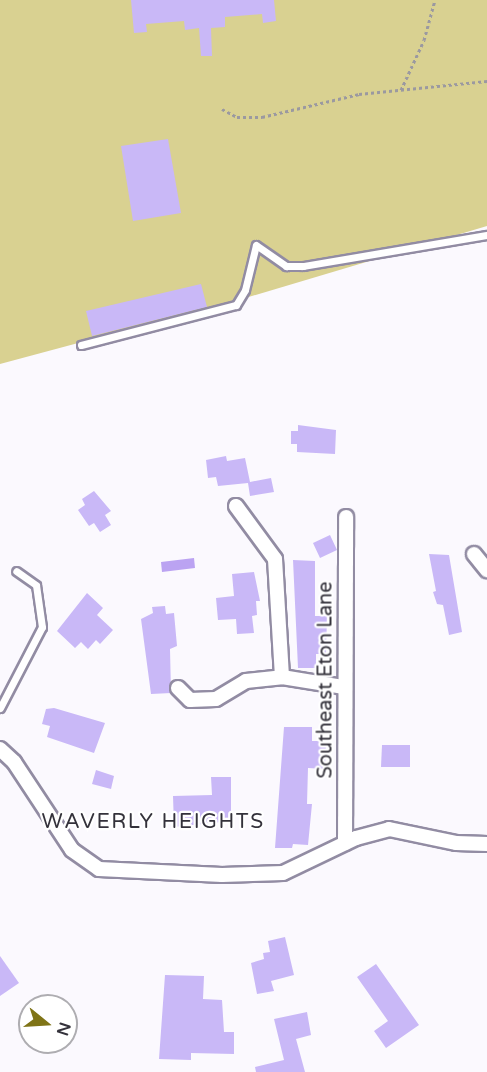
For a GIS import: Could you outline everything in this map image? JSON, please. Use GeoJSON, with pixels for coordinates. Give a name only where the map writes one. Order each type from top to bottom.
{"type":"FeatureCollection","features":[{"type":"Feature","properties":{"kind":"street"},"geometry":{"type":"LineString","coordinates":[[236,506],[275,559],[282,677]]}},
{"type":"Feature","properties":{"kind":"street","name":"Southeast Eton Lane"},"geometry":{"type":"LineString","coordinates":[[345,843],[346,517]]}},
{"type":"Feature","properties":{"kind":"street"},"geometry":{"type":"LineString","coordinates":[[474,554],[487,570]]}},
{"type":"Feature","properties":{"kind":"street"},"geometry":{"type":"LineString","coordinates":[[178,688],[190,700],[216,699],[246,681],[282,677],[344,687]]}},
{"type":"Feature","properties":{"kind":"street"},"geometry":{"type":"LineString","coordinates":[[2,752],[62,837],[84,861],[99,869],[264,876],[283,873],[345,843],[389,829],[448,842],[487,844]]}},
{"type":"Feature","properties":{"kind":"lane"},"geometry":{"type":"LineString","coordinates":[[81,345],[236,305],[244,290],[256,245],[286,266],[303,266],[487,235]]}},
{"type":"Feature","properties":{"kind":"lane"},"geometry":{"type":"LineString","coordinates":[[0,708],[42,627],[36,585],[15,571]]}},
{"type":"Feature","properties":{"kind":"path"},"geometry":{"type":"LineString","coordinates":[[401,90],[424,40],[435,0]]}},
{"type":"Feature","properties":{"kind":"path"},"geometry":{"type":"LineString","coordinates":[[222,109],[237,117],[262,117],[359,94],[487,81]]}},
{"type":"Feature","properties":{"kind":"shaded area"},"geometry":{"type":"Polygon","coordinates":[[[0,0],[487,0],[487,226],[242,299],[0,364],[0,0]]]}},
{"type":"Feature","properties":{"kind":"shaded area"},"geometry":{"type":"Polygon","coordinates":[[[194,558],[195,568],[162,572],[161,562],[194,558]]]}},
{"type":"Feature","properties":{"kind":"building"},"geometry":{"type":"Polygon","coordinates":[[[131,0],[274,0],[276,21],[263,23],[262,14],[225,17],[225,27],[211,28],[212,56],[201,56],[199,28],[185,30],[184,21],[146,24],[147,32],[134,33],[131,0]]]}},
{"type":"Feature","properties":{"kind":"building"},"geometry":{"type":"Polygon","coordinates":[[[168,139],[181,213],[133,221],[121,146],[168,139]]]}},
{"type":"Feature","properties":{"kind":"building"},"geometry":{"type":"Polygon","coordinates":[[[201,284],[207,307],[92,336],[86,311],[201,284]]]}},
{"type":"Feature","properties":{"kind":"building"},"geometry":{"type":"Polygon","coordinates":[[[298,425],[336,430],[335,454],[297,452],[297,444],[291,444],[291,431],[298,431],[298,425]]]}},
{"type":"Feature","properties":{"kind":"building"},"geometry":{"type":"Polygon","coordinates":[[[226,456],[227,461],[245,458],[250,482],[271,478],[274,492],[250,496],[248,483],[218,486],[216,477],[208,478],[206,460],[226,456]]]}},
{"type":"Feature","properties":{"kind":"building"},"geometry":{"type":"Polygon","coordinates":[[[94,491],[111,511],[105,515],[111,525],[100,532],[94,523],[89,526],[78,510],[85,505],[82,499],[94,491]]]}},
{"type":"Feature","properties":{"kind":"building"},"geometry":{"type":"Polygon","coordinates":[[[330,535],[337,550],[320,558],[313,543],[330,535]]]}},
{"type":"Feature","properties":{"kind":"building"},"geometry":{"type":"Polygon","coordinates":[[[429,554],[449,555],[462,632],[449,635],[443,605],[437,604],[433,592],[436,591],[429,554]]]}},
{"type":"Feature","properties":{"kind":"building"},"geometry":{"type":"Polygon","coordinates":[[[293,560],[315,561],[315,616],[327,616],[326,654],[316,654],[316,668],[298,668],[293,560]]]}},
{"type":"Feature","properties":{"kind":"building"},"geometry":{"type":"Polygon","coordinates":[[[254,572],[260,601],[256,601],[257,615],[252,616],[254,633],[237,634],[236,619],[218,620],[216,598],[234,596],[232,574],[254,572]]]}},
{"type":"Feature","properties":{"kind":"building"},"geometry":{"type":"Polygon","coordinates":[[[87,593],[103,608],[97,615],[113,630],[100,644],[96,640],[88,649],[81,642],[75,648],[57,631],[87,593]]]}},
{"type":"Feature","properties":{"kind":"building"},"geometry":{"type":"Polygon","coordinates":[[[165,606],[166,614],[174,613],[177,646],[170,649],[171,693],[151,694],[141,619],[153,613],[152,607],[165,606]]]}},
{"type":"Feature","properties":{"kind":"building"},"geometry":{"type":"Polygon","coordinates":[[[54,708],[105,723],[94,753],[47,737],[50,726],[42,724],[46,709],[54,708]]]}},
{"type":"Feature","properties":{"kind":"building"},"geometry":{"type":"Polygon","coordinates":[[[284,727],[312,727],[312,741],[326,741],[325,769],[308,768],[307,804],[312,804],[308,845],[293,844],[292,848],[275,848],[284,727]]]}},
{"type":"Feature","properties":{"kind":"building"},"geometry":{"type":"Polygon","coordinates":[[[382,745],[410,745],[410,767],[381,767],[382,745]]]}},
{"type":"Feature","properties":{"kind":"building"},"geometry":{"type":"Polygon","coordinates":[[[96,770],[114,776],[111,789],[92,784],[96,770]]]}},
{"type":"Feature","properties":{"kind":"building"},"geometry":{"type":"Polygon","coordinates":[[[211,777],[231,777],[231,821],[174,827],[173,796],[212,795],[211,777]]]}},
{"type":"Feature","properties":{"kind":"building"},"geometry":{"type":"Polygon","coordinates":[[[285,937],[294,975],[271,981],[274,991],[257,994],[251,963],[264,959],[263,953],[270,952],[268,941],[285,937]]]}},
{"type":"Feature","properties":{"kind":"building"},"geometry":{"type":"Polygon","coordinates":[[[0,956],[19,983],[0,996],[0,956]]]}},
{"type":"Feature","properties":{"kind":"building"},"geometry":{"type":"Polygon","coordinates":[[[376,964],[419,1025],[386,1048],[374,1031],[388,1021],[357,977],[376,964]]]}},
{"type":"Feature","properties":{"kind":"building"},"geometry":{"type":"Polygon","coordinates":[[[165,975],[204,976],[203,999],[222,1000],[224,1032],[234,1032],[234,1054],[191,1053],[191,1060],[159,1059],[165,975]]]}},
{"type":"Feature","properties":{"kind":"building"},"geometry":{"type":"Polygon","coordinates":[[[307,1012],[311,1035],[296,1039],[305,1072],[256,1072],[255,1067],[284,1060],[274,1019],[307,1012]]]}},
{"type":"Feature","properties":{"kind":"district","name":"WAVERLY HEIGHTS"},"geometry":{"type":"Point","coordinates":[153,822]}}]}
